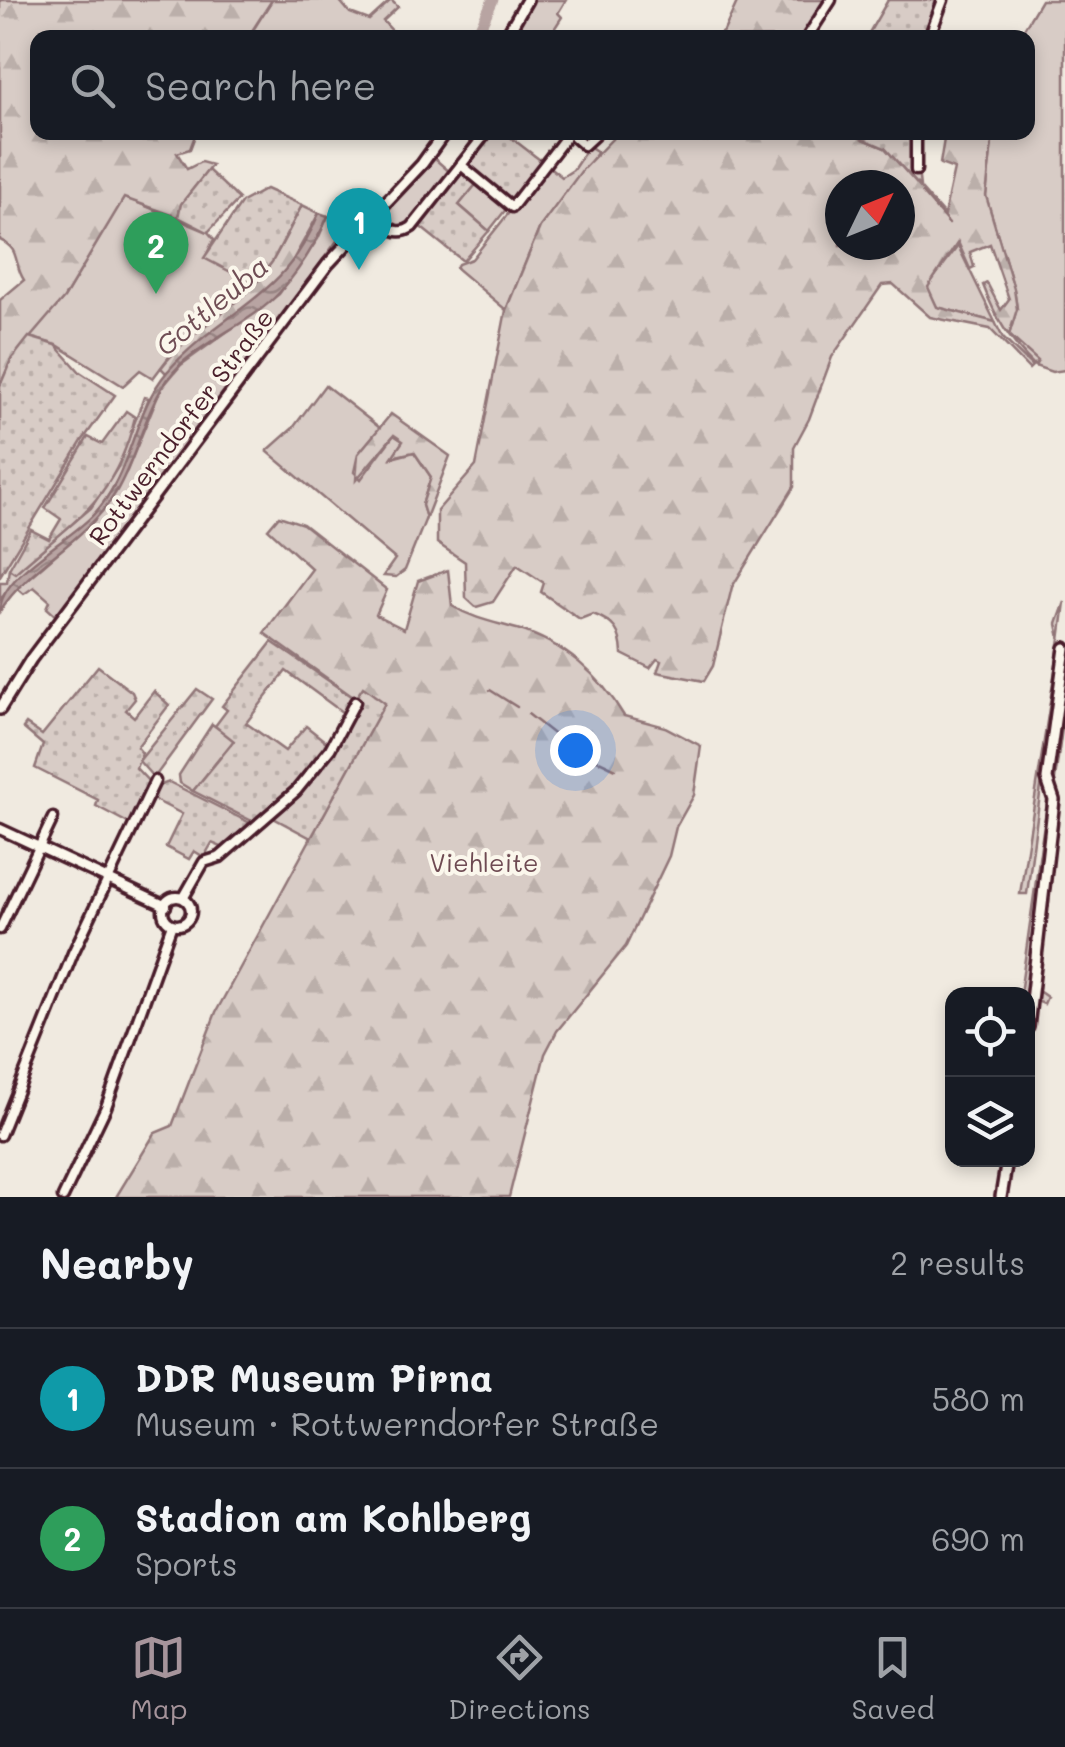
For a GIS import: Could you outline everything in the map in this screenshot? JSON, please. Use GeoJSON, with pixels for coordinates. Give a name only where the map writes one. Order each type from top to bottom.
{"type":"FeatureCollection","features":[{"type":"Feature","properties":{"kind":"main road"},"geometry":{"type":"LineString","coordinates":[[510,30],[528,0]]}},
{"type":"Feature","properties":{"kind":"main road","name":"Rottwerndorfer Straße"},"geometry":{"type":"LineString","coordinates":[[0,708],[32,659],[328,264],[438,140]]}},
{"type":"Feature","properties":{"kind":"main road"},"geometry":{"type":"LineString","coordinates":[[1033,987],[1054,800],[1047,779],[1065,648]]}},
{"type":"Feature","properties":{"kind":"main road"},"geometry":{"type":"LineString","coordinates":[[1001,1197],[1006,1167]]}},
{"type":"Feature","properties":{"kind":"street"},"geometry":{"type":"LineString","coordinates":[[812,30],[830,0]]}},
{"type":"Feature","properties":{"kind":"street"},"geometry":{"type":"LineString","coordinates":[[932,30],[943,0]]}},
{"type":"Feature","properties":{"kind":"street"},"geometry":{"type":"LineString","coordinates":[[374,215],[392,231],[407,231],[481,140]]}},
{"type":"Feature","properties":{"kind":"street"},"geometry":{"type":"LineString","coordinates":[[461,165],[512,206],[564,140]]}},
{"type":"Feature","properties":{"kind":"street"},"geometry":{"type":"LineString","coordinates":[[916,140],[916,170]]}},
{"type":"Feature","properties":{"kind":"street"},"geometry":{"type":"LineString","coordinates":[[184,897],[204,862],[225,852],[254,822],[296,791],[330,749],[355,702]]}},
{"type":"Feature","properties":{"kind":"street"},"geometry":{"type":"LineString","coordinates":[[0,1135],[24,1082],[31,1050],[106,879],[156,781]]}},
{"type":"Feature","properties":{"kind":"street"},"geometry":{"type":"LineString","coordinates":[[0,928],[53,818]]}},
{"type":"Feature","properties":{"kind":"street"},"geometry":{"type":"LineString","coordinates":[[0,829],[166,906]]}},
{"type":"Feature","properties":{"kind":"street"},"geometry":{"type":"LineString","coordinates":[[63,1197],[106,1108],[172,926],[187,916],[190,907],[184,897],[178,896],[166,906],[164,919],[172,926]]}},
{"type":"Feature","properties":{"kind":"green space"},"geometry":{"type":"Polygon","coordinates":[[[0,0],[272,0],[253,30],[30,30],[30,140],[193,140],[190,149],[177,153],[187,169],[201,162],[212,165],[181,204],[178,217],[124,198],[64,298],[11,360],[0,386],[0,300],[24,280],[14,252],[0,240],[0,0]]]}},
{"type":"Feature","properties":{"kind":"green space"},"geometry":{"type":"Polygon","coordinates":[[[272,0],[339,0],[350,13],[369,20],[391,0],[398,7],[383,21],[391,30],[253,30],[272,0]]]}},
{"type":"Feature","properties":{"kind":"green space"},"geometry":{"type":"Polygon","coordinates":[[[534,0],[566,0],[554,30],[516,30],[534,0]]]}},
{"type":"Feature","properties":{"kind":"green space"},"geometry":{"type":"Polygon","coordinates":[[[738,0],[828,0],[810,30],[724,30],[738,0]]]}},
{"type":"Feature","properties":{"kind":"green space"},"geometry":{"type":"Polygon","coordinates":[[[888,0],[942,0],[931,30],[871,30],[888,0]]]}},
{"type":"Feature","properties":{"kind":"green space"},"geometry":{"type":"Polygon","coordinates":[[[1041,0],[1065,0],[1065,370],[1052,372],[1035,366],[1037,361],[1009,335],[1017,309],[1014,289],[986,196],[992,140],[1035,140],[1035,30],[1023,30],[1041,0]]]}},
{"type":"Feature","properties":{"kind":"green space"},"geometry":{"type":"Polygon","coordinates":[[[484,140],[514,140],[544,163],[512,201],[464,165],[484,140]]]}},
{"type":"Feature","properties":{"kind":"green space"},"geometry":{"type":"Polygon","coordinates":[[[611,140],[866,140],[885,148],[904,170],[825,170],[825,260],[915,260],[915,182],[944,215],[954,169],[940,164],[944,140],[992,140],[986,196],[1014,289],[1017,309],[1009,335],[983,285],[987,283],[1001,310],[1009,299],[990,244],[970,252],[974,267],[970,269],[958,242],[928,287],[937,307],[995,322],[1003,338],[1032,366],[1029,369],[990,329],[930,317],[893,284],[882,285],[832,357],[794,447],[794,487],[732,587],[713,666],[704,681],[657,672],[661,661],[657,659],[650,668],[622,654],[618,633],[611,624],[593,614],[580,619],[541,592],[544,583],[517,565],[493,602],[476,607],[466,598],[465,562],[437,543],[437,511],[476,466],[506,310],[540,227],[582,170],[611,140]]]}},
{"type":"Feature","properties":{"kind":"green space"},"geometry":{"type":"Polygon","coordinates":[[[866,140],[915,140],[920,187],[915,181],[915,170],[905,170],[885,148],[866,140]]]}},
{"type":"Feature","properties":{"kind":"green space"},"geometry":{"type":"Polygon","coordinates":[[[589,146],[598,152],[540,227],[506,310],[456,268],[458,264],[472,259],[547,165],[562,177],[573,170],[589,146]]]}},
{"type":"Feature","properties":{"kind":"green space"},"geometry":{"type":"Polygon","coordinates":[[[435,159],[451,173],[407,229],[395,228],[381,217],[435,159]]]}},
{"type":"Feature","properties":{"kind":"green space"},"geometry":{"type":"Polygon","coordinates":[[[462,168],[478,182],[459,205],[489,231],[463,261],[418,225],[462,168]]]}},
{"type":"Feature","properties":{"kind":"green space"},"geometry":{"type":"Polygon","coordinates":[[[208,170],[239,199],[208,232],[178,217],[181,204],[208,170]]]}},
{"type":"Feature","properties":{"kind":"green space"},"geometry":{"type":"Polygon","coordinates":[[[478,182],[507,208],[489,231],[459,205],[478,182]]]}},
{"type":"Feature","properties":{"kind":"green space"},"geometry":{"type":"Polygon","coordinates":[[[266,189],[302,205],[272,262],[254,284],[204,258],[242,202],[266,189]]]}},
{"type":"Feature","properties":{"kind":"green space"},"geometry":{"type":"Polygon","coordinates":[[[124,197],[208,232],[214,239],[205,258],[254,284],[178,345],[153,378],[140,370],[123,386],[57,345],[29,337],[64,298],[124,197]]]}},
{"type":"Feature","properties":{"kind":"green space"},"geometry":{"type":"Polygon","coordinates":[[[302,205],[319,213],[284,276],[166,373],[161,368],[181,346],[257,282],[302,205]]]}},
{"type":"Feature","properties":{"kind":"green space"},"geometry":{"type":"Polygon","coordinates":[[[328,216],[346,226],[345,230],[57,617],[47,608],[50,601],[34,587],[24,594],[17,588],[92,523],[127,471],[160,390],[181,365],[279,294],[318,239],[328,216]]]}},
{"type":"Feature","properties":{"kind":"green space"},"geometry":{"type":"Polygon","coordinates":[[[958,246],[995,322],[937,307],[927,287],[958,246]]]}},
{"type":"Feature","properties":{"kind":"green space"},"geometry":{"type":"Polygon","coordinates":[[[1009,335],[1038,361],[1035,366],[1009,335]]]}},
{"type":"Feature","properties":{"kind":"green space"},"geometry":{"type":"Polygon","coordinates":[[[29,337],[56,345],[80,372],[115,395],[82,441],[0,576],[0,386],[11,360],[29,337]]]}},
{"type":"Feature","properties":{"kind":"green space"},"geometry":{"type":"Polygon","coordinates":[[[325,385],[380,428],[358,454],[354,472],[361,479],[394,435],[403,441],[392,458],[414,452],[431,477],[422,505],[426,518],[405,570],[396,577],[383,576],[395,559],[267,451],[293,428],[325,385]]]}},
{"type":"Feature","properties":{"kind":"green space"},"geometry":{"type":"Polygon","coordinates":[[[144,397],[149,398],[133,442],[106,499],[86,523],[22,575],[0,600],[0,582],[7,582],[9,569],[15,572],[91,508],[118,467],[144,397]]]}},
{"type":"Feature","properties":{"kind":"green space"},"geometry":{"type":"Polygon","coordinates":[[[126,411],[135,417],[127,446],[104,489],[90,507],[15,573],[9,569],[31,530],[49,539],[61,519],[45,508],[88,437],[102,444],[126,411]]]}},
{"type":"Feature","properties":{"kind":"green space"},"geometry":{"type":"Polygon","coordinates":[[[391,414],[450,456],[426,518],[422,505],[431,477],[414,452],[392,457],[403,441],[394,435],[356,480],[358,454],[391,414]]]}},
{"type":"Feature","properties":{"kind":"green space","name":"Viehleite"},"geometry":{"type":"Polygon","coordinates":[[[279,516],[303,524],[387,590],[376,615],[404,629],[418,581],[448,570],[452,606],[550,643],[592,674],[624,716],[665,727],[701,746],[694,795],[676,827],[669,856],[626,946],[557,1031],[545,1054],[509,1197],[116,1197],[155,1133],[172,1126],[216,1012],[384,704],[356,699],[264,633],[312,569],[268,529],[279,516]]]}},
{"type":"Feature","properties":{"kind":"green space"},"geometry":{"type":"Polygon","coordinates":[[[1065,602],[1027,894],[1020,894],[1060,638],[1057,624],[1065,602]]]}},
{"type":"Feature","properties":{"kind":"green space"},"geometry":{"type":"Polygon","coordinates":[[[272,642],[355,699],[363,687],[385,703],[311,838],[268,815],[296,791],[319,764],[357,700],[346,715],[286,671],[246,723],[285,751],[306,726],[330,745],[314,767],[286,798],[252,821],[193,791],[234,741],[215,726],[227,710],[222,706],[272,642]]]}},
{"type":"Feature","properties":{"kind":"green space"},"geometry":{"type":"Polygon","coordinates":[[[98,666],[132,692],[135,699],[126,710],[134,717],[154,691],[169,705],[137,747],[142,753],[136,768],[151,784],[130,824],[96,806],[98,800],[35,768],[43,745],[23,728],[26,724],[42,735],[98,666]]]}},
{"type":"Feature","properties":{"kind":"green space"},"geometry":{"type":"Polygon","coordinates":[[[1065,675],[1065,707],[1029,969],[1034,987],[1021,987],[1065,675]]]}},
{"type":"Feature","properties":{"kind":"green space"},"geometry":{"type":"Polygon","coordinates":[[[197,689],[212,699],[154,778],[139,761],[197,689]]]}},
{"type":"Feature","properties":{"kind":"green space"},"geometry":{"type":"Polygon","coordinates":[[[212,724],[234,740],[193,791],[180,783],[179,775],[212,724]]]}},
{"type":"Feature","properties":{"kind":"green space"},"geometry":{"type":"Polygon","coordinates":[[[169,782],[248,822],[248,826],[226,849],[212,843],[204,857],[194,851],[189,859],[166,847],[182,814],[149,797],[155,787],[169,782]]]}},
{"type":"Feature","properties":{"kind":"green space"},"geometry":{"type":"Polygon","coordinates":[[[1035,989],[1047,997],[1044,1004],[1035,1000],[1035,989]]]}},
{"type":"Feature","properties":{"kind":"water"},"geometry":{"type":"Polygon","coordinates":[[[319,213],[328,216],[286,284],[269,303],[181,364],[159,393],[124,476],[104,509],[27,579],[0,611],[3,597],[23,571],[83,524],[107,498],[146,406],[167,372],[270,285],[305,243],[319,213]]]}},
{"type":"Feature","properties":{"kind":"waterway","name":"Gottleuba"},"geometry":{"type":"LineString","coordinates":[[479,30],[493,0]]}},
{"type":"Feature","properties":{"kind":"waterway"},"geometry":{"type":"LineString","coordinates":[[922,193],[949,224]]}},
{"type":"Feature","properties":{"kind":"waterway"},"geometry":{"type":"LineString","coordinates":[[490,690],[517,707]]}},
{"type":"Feature","properties":{"kind":"waterway"},"geometry":{"type":"LineString","coordinates":[[528,714],[566,744]]}},
{"type":"Feature","properties":{"kind":"waterway"},"geometry":{"type":"LineString","coordinates":[[578,751],[616,769]]}},
{"type":"Feature","properties":{"kind":"place","name":"DDR Museum Pirna"},"geometry":{"type":"Point","coordinates":[359,270]}},
{"type":"Feature","properties":{"kind":"place","name":"Stadion am Kohlberg"},"geometry":{"type":"Point","coordinates":[156,294]}}]}
